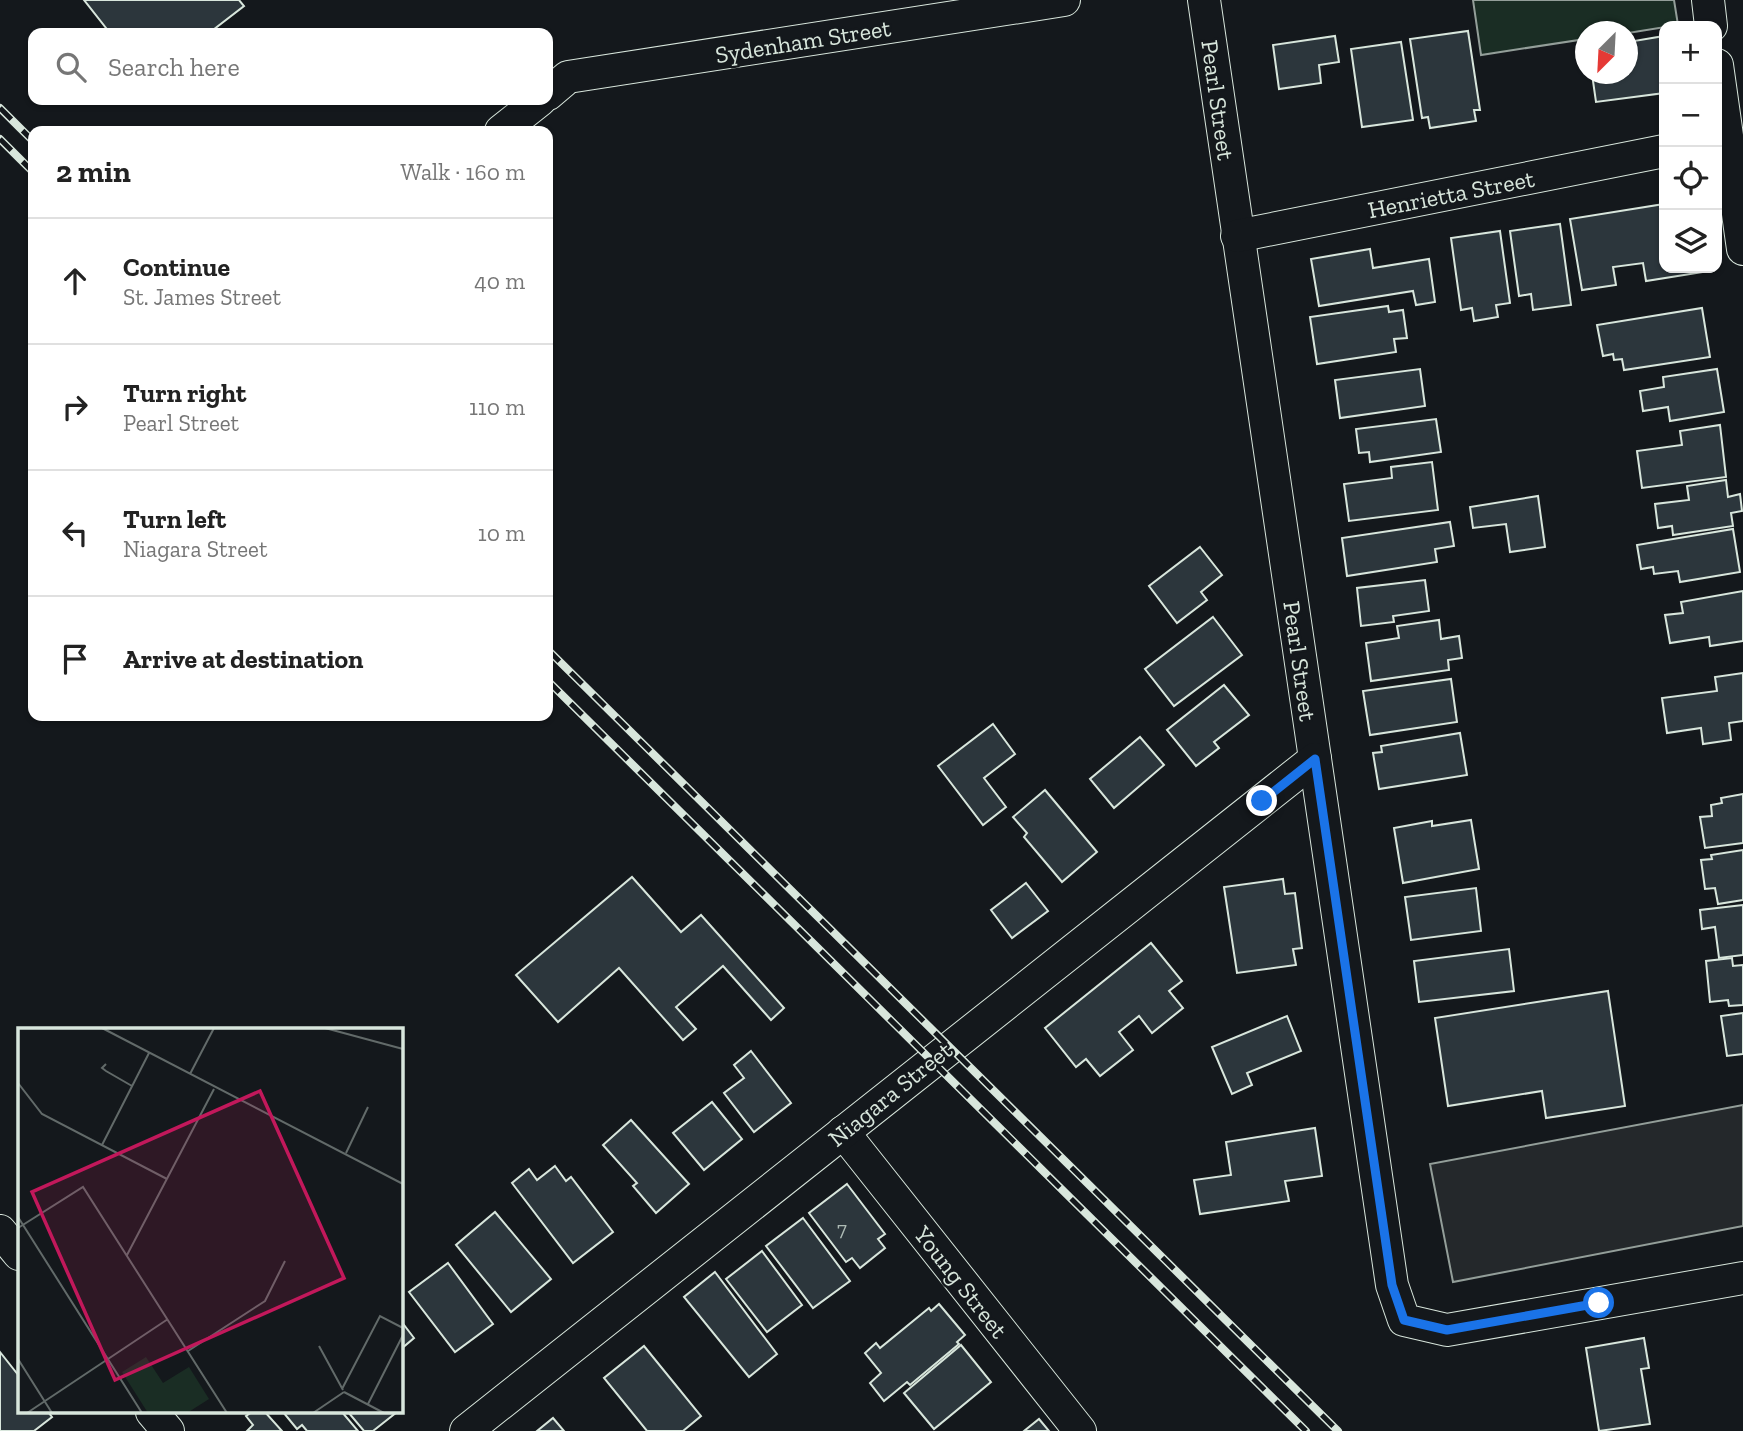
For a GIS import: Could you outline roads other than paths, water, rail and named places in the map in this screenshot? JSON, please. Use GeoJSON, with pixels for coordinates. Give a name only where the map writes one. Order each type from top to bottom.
{"type":"FeatureCollection","features":[{"type":"Feature","properties":{"kind":"street","name":"Sydenham Street"},"geometry":{"type":"LineString","coordinates":[[553,90],[568,77],[1064,0]]}},
{"type":"Feature","properties":{"kind":"street","name":"Pearl Street"},"geometry":{"type":"LineString","coordinates":[[1204,0],[1392,1285],[1404,1320],[1447,1330],[1743,1278]]}},
{"type":"Feature","properties":{"kind":"street"},"geometry":{"type":"LineString","coordinates":[[1708,0],[1711,21]]}},
{"type":"Feature","properties":{"kind":"street"},"geometry":{"type":"LineString","coordinates":[[1720,84],[1743,249]]}},
{"type":"Feature","properties":{"kind":"street"},"geometry":{"type":"LineString","coordinates":[[507,126],[534,105]]}},
{"type":"Feature","properties":{"kind":"street","name":"Henrietta Street"},"geometry":{"type":"LineString","coordinates":[[1237,236],[1659,152]]}},
{"type":"Feature","properties":{"kind":"street","name":"Niagara Street"},"geometry":{"type":"LineString","coordinates":[[466,1431],[1315,759]]}},
{"type":"Feature","properties":{"kind":"street","name":"Young Street"},"geometry":{"type":"LineString","coordinates":[[843,1132],[1080,1431]]}},
{"type":"Feature","properties":{"kind":"street"},"geometry":{"type":"LineString","coordinates":[[0,1231],[18,1253]]}},
{"type":"Feature","properties":{"kind":"street"},"geometry":{"type":"LineString","coordinates":[[154,1414],[168,1431]]}},
{"type":"Feature","properties":{"kind":"railway"},"geometry":{"type":"LineString","coordinates":[[0,108],[28,136]]}},
{"type":"Feature","properties":{"kind":"railway"},"geometry":{"type":"LineString","coordinates":[[0,139],[28,167]]}},
{"type":"Feature","properties":{"kind":"railway"},"geometry":{"type":"LineString","coordinates":[[553,655],[1338,1431]]}},
{"type":"Feature","properties":{"kind":"railway"},"geometry":{"type":"LineString","coordinates":[[553,686],[1306,1431]]}}]}
